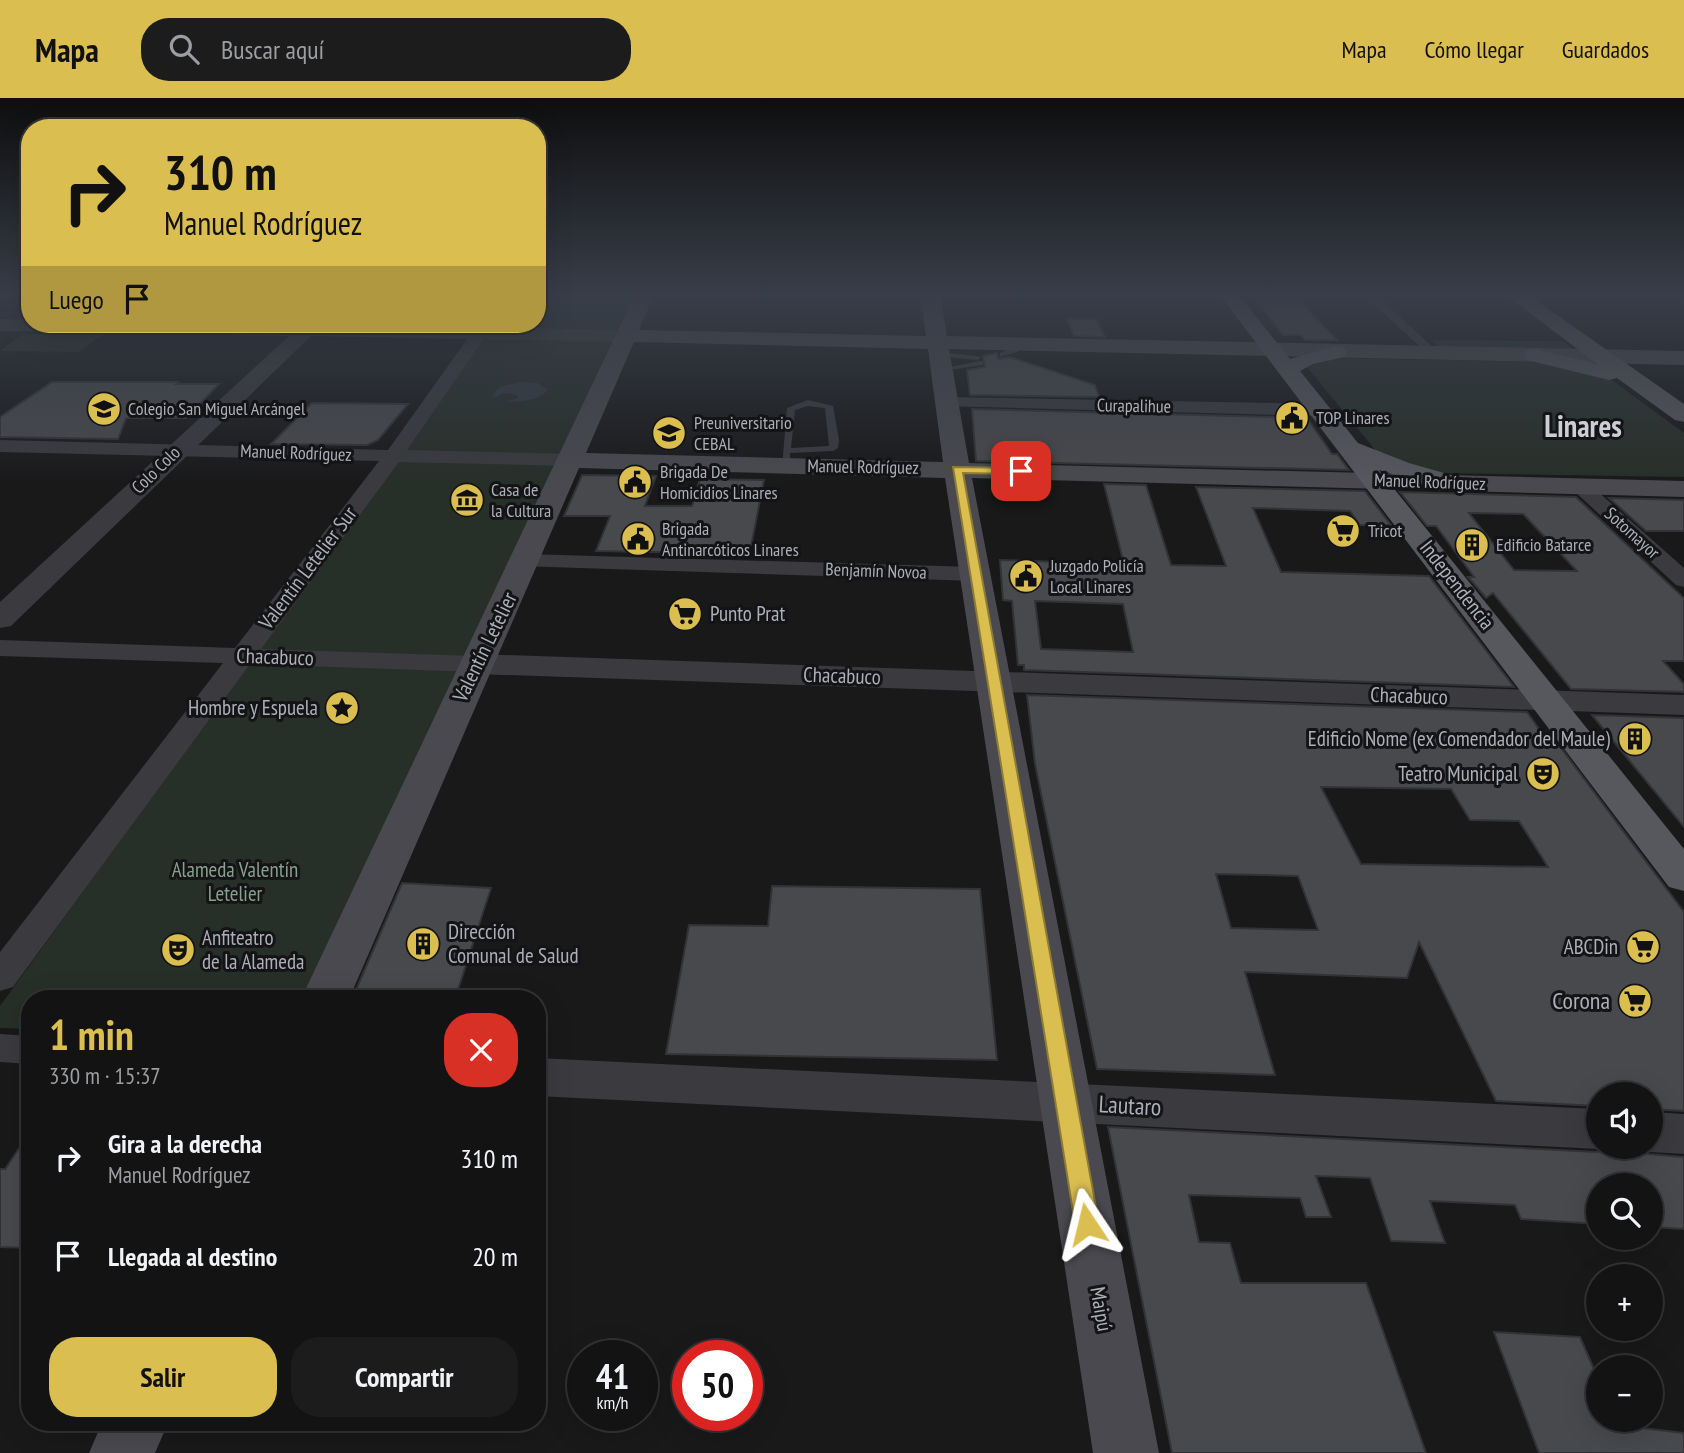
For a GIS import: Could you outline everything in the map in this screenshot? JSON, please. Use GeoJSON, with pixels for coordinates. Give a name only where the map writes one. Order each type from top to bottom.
{"type":"FeatureCollection","features":[{"type":"Feature","properties":{"kind":"main road","name":"Valentín Letelier"},"geometry":{"type":"LineString","coordinates":[[329,990],[475,664],[526,561],[617,357]]}},
{"type":"Feature","properties":{"kind":"main road","name":"Maipú"},"geometry":{"type":"LineString","coordinates":[[941,357],[957,469],[1126,1453]]}},
{"type":"Feature","properties":{"kind":"main road","name":"Independencia"},"geometry":{"type":"LineString","coordinates":[[1278,357],[1684,877]]}},
{"type":"Feature","properties":{"kind":"main road"},"geometry":{"type":"LineString","coordinates":[[1287,369],[1314,357]]}},
{"type":"Feature","properties":{"kind":"main road"},"geometry":{"type":"LineString","coordinates":[[1545,357],[1586,366],[1640,384]]}},
{"type":"Feature","properties":{"kind":"main road"},"geometry":{"type":"LineString","coordinates":[[1602,357],[1684,415]]}},
{"type":"Feature","properties":{"kind":"main road"},"geometry":{"type":"LineString","coordinates":[[1652,357],[1684,358]]}},
{"type":"Feature","properties":{"kind":"main road"},"geometry":{"type":"LineString","coordinates":[[1350,448],[1400,469],[1449,482]]}},
{"type":"Feature","properties":{"kind":"main road","name":"Manuel Rodríguez"},"geometry":{"type":"LineString","coordinates":[[569,460],[785,458],[957,469],[1684,489]]}},
{"type":"Feature","properties":{"kind":"main road"},"geometry":{"type":"LineString","coordinates":[[122,1453],[132,1431]]}},
{"type":"Feature","properties":{"kind":"street","name":"Colo Colo"},"geometry":{"type":"LineString","coordinates":[[0,619],[277,357]]}},
{"type":"Feature","properties":{"kind":"street","name":"Valentín Letelier Sur"},"geometry":{"type":"LineString","coordinates":[[0,978],[393,456],[457,357]]}},
{"type":"Feature","properties":{"kind":"street","name":"Curapalihue"},"geometry":{"type":"LineString","coordinates":[[948,401],[1319,410]]}},
{"type":"Feature","properties":{"kind":"street","name":"Manuel Rodríguez"},"geometry":{"type":"LineString","coordinates":[[0,446],[569,460]]}},
{"type":"Feature","properties":{"kind":"street","name":"Sotomayor"},"geometry":{"type":"LineString","coordinates":[[1580,486],[1684,580]]}},
{"type":"Feature","properties":{"kind":"street","name":"Benjamín Novoa"},"geometry":{"type":"LineString","coordinates":[[526,561],[975,573]]}},
{"type":"Feature","properties":{"kind":"street","name":"Chacabuco"},"geometry":{"type":"LineString","coordinates":[[0,648],[1684,705]]}},
{"type":"Feature","properties":{"kind":"street"},"geometry":{"type":"LineString","coordinates":[[0,1048],[21,1049]]}},
{"type":"Feature","properties":{"kind":"street","name":"Lautaro"},"geometry":{"type":"LineString","coordinates":[[546,1077],[1586,1128]]}},
{"type":"Feature","properties":{"kind":"street"},"geometry":{"type":"LineString","coordinates":[[1663,1133],[1684,1134]]}},
{"type":"Feature","properties":{"kind":"lane"},"geometry":{"type":"LineString","coordinates":[[808,403],[829,406],[833,448],[785,458],[791,408],[808,403]]}},
{"type":"Feature","properties":{"kind":"green space","name":"Alameda Valentín Letelier"},"geometry":{"type":"Polygon","coordinates":[[[471,357],[605,357],[313,990],[21,990],[21,1029],[0,1028],[0,1006],[471,357]]]}},
{"type":"Feature","properties":{"kind":"green space"},"geometry":{"type":"Polygon","coordinates":[[[1331,358],[1544,362],[1609,378],[1684,433],[1684,477],[1430,473],[1381,457],[1307,367],[1331,358]]]}},
{"type":"Feature","properties":{"kind":"shaded area"},"geometry":{"type":"Polygon","coordinates":[[[519,382],[538,383],[548,390],[539,397],[522,401],[505,402],[518,398],[512,394],[495,398],[492,395],[500,387],[519,382]]]}},
{"type":"Feature","properties":{"kind":"building"},"geometry":{"type":"Polygon","coordinates":[[[983,357],[1011,357],[1095,385],[1099,397],[970,395],[967,370],[985,367],[983,357]]]}},
{"type":"Feature","properties":{"kind":"building"},"geometry":{"type":"Polygon","coordinates":[[[52,382],[219,384],[186,418],[126,418],[118,439],[0,437],[0,417],[52,382]]]}},
{"type":"Feature","properties":{"kind":"building"},"geometry":{"type":"Polygon","coordinates":[[[312,403],[408,404],[378,440],[367,445],[271,444],[312,403]]]}},
{"type":"Feature","properties":{"kind":"building"},"geometry":{"type":"Polygon","coordinates":[[[972,409],[1307,418],[1332,454],[1337,454],[1349,470],[976,461],[972,409]]]}},
{"type":"Feature","properties":{"kind":"building"},"geometry":{"type":"Polygon","coordinates":[[[582,475],[656,476],[645,506],[692,506],[700,479],[764,480],[749,557],[706,557],[706,553],[596,551],[610,516],[564,516],[582,475]]]}},
{"type":"Feature","properties":{"kind":"building"},"geometry":{"type":"Polygon","coordinates":[[[1104,484],[1146,485],[1171,565],[1226,566],[1196,487],[1365,491],[1391,525],[1360,525],[1350,511],[1253,508],[1281,572],[1429,576],[1514,687],[1024,670],[1024,665],[1018,665],[1012,601],[1003,600],[1000,560],[1124,564],[1104,484]],[[1035,601],[1041,649],[1133,652],[1123,604],[1035,601]]]}},
{"type":"Feature","properties":{"kind":"building"},"geometry":{"type":"Polygon","coordinates":[[[1400,492],[1576,497],[1684,598],[1684,661],[1663,661],[1684,684],[1684,692],[1571,689],[1493,593],[1486,598],[1468,577],[1474,577],[1436,526],[1427,526],[1400,492]],[[1469,513],[1514,570],[1577,571],[1523,514],[1469,513]]]}},
{"type":"Feature","properties":{"kind":"building"},"geometry":{"type":"Polygon","coordinates":[[[1609,498],[1684,500],[1684,531],[1646,531],[1609,498]]]}},
{"type":"Feature","properties":{"kind":"building"},"geometry":{"type":"Polygon","coordinates":[[[1027,695],[1527,712],[1547,740],[1555,740],[1684,912],[1684,1111],[1663,1110],[1663,1082],[1586,1082],[1586,1105],[1496,1101],[1419,942],[1407,978],[1245,972],[1275,1075],[1097,1069],[1035,764],[1027,695]],[[1321,787],[1361,864],[1548,867],[1519,821],[1470,820],[1451,789],[1321,787]],[[1216,874],[1231,928],[1318,930],[1298,876],[1216,874]]]}},
{"type":"Feature","properties":{"kind":"building","name":"Edificio Nome (ex Comendador del Maule)"},"geometry":{"type":"Polygon","coordinates":[[[1592,715],[1684,718],[1684,827],[1628,759],[1592,715]]]}},
{"type":"Feature","properties":{"kind":"building","name":"Dirección Comunal de Salud"},"geometry":{"type":"Polygon","coordinates":[[[402,883],[491,888],[458,990],[356,990],[402,883]]]}},
{"type":"Feature","properties":{"kind":"building"},"geometry":{"type":"Polygon","coordinates":[[[772,886],[980,889],[997,1060],[666,1054],[689,925],[768,926],[772,886]]]}},
{"type":"Feature","properties":{"kind":"building"},"geometry":{"type":"Polygon","coordinates":[[[1108,1127],[1586,1151],[1586,1159],[1663,1159],[1663,1155],[1684,1157],[1684,1229],[1663,1228],[1663,1173],[1586,1173],[1586,1223],[1521,1219],[1515,1205],[1430,1201],[1445,1243],[1391,1241],[1370,1178],[1316,1176],[1331,1217],[1306,1217],[1300,1198],[1189,1195],[1199,1242],[1230,1243],[1241,1283],[1366,1283],[1426,1453],[1172,1453],[1108,1127]]]}},
{"type":"Feature","properties":{"kind":"building"},"geometry":{"type":"Polygon","coordinates":[[[21,1145],[21,1248],[0,1247],[0,1169],[5,1169],[21,1145]]]}},
{"type":"Feature","properties":{"kind":"building"},"geometry":{"type":"Polygon","coordinates":[[[1494,1332],[1580,1337],[1588,1355],[1586,1432],[1663,1430],[1684,1433],[1684,1453],[1539,1453],[1494,1332]]]}},
{"type":"Feature","properties":{"kind":"place","name":"Colegio San Miguel Arcángel"},"geometry":{"type":"Point","coordinates":[104,409]}},
{"type":"Feature","properties":{"kind":"place","name":"TOP Linares"},"geometry":{"type":"Point","coordinates":[1292,418]}},
{"type":"Feature","properties":{"kind":"place","name":"Preuniversitario CEBAL"},"geometry":{"type":"Point","coordinates":[669,433]}},
{"type":"Feature","properties":{"kind":"place","name":"Brigada De Homicidios Linares"},"geometry":{"type":"Point","coordinates":[635,482]}},
{"type":"Feature","properties":{"kind":"place","name":"Casa de la Cultura"},"geometry":{"type":"Point","coordinates":[467,500]}},
{"type":"Feature","properties":{"kind":"place","name":"Tricot"},"geometry":{"type":"Point","coordinates":[1343,531]}},
{"type":"Feature","properties":{"kind":"place","name":"Brigada Antinarcóticos Linares"},"geometry":{"type":"Point","coordinates":[638,539]}},
{"type":"Feature","properties":{"kind":"place","name":"Edificio Batarce"},"geometry":{"type":"Point","coordinates":[1472,545]}},
{"type":"Feature","properties":{"kind":"place","name":"Juzgado Policía Local Linares"},"geometry":{"type":"Point","coordinates":[1026,576]}},
{"type":"Feature","properties":{"kind":"place","name":"Punto Prat"},"geometry":{"type":"Point","coordinates":[685,614]}},
{"type":"Feature","properties":{"kind":"place","name":"Hombre y Espuela"},"geometry":{"type":"Point","coordinates":[342,708]}},
{"type":"Feature","properties":{"kind":"place","name":"Edificio Nome (ex Comendador del Maule)"},"geometry":{"type":"Point","coordinates":[1635,739]}},
{"type":"Feature","properties":{"kind":"place","name":"Teatro Municipal"},"geometry":{"type":"Point","coordinates":[1543,774]}},
{"type":"Feature","properties":{"kind":"place","name":"Dirección Comunal de Salud"},"geometry":{"type":"Point","coordinates":[423,944]}},
{"type":"Feature","properties":{"kind":"place","name":"ABCDin"},"geometry":{"type":"Point","coordinates":[1643,947]}},
{"type":"Feature","properties":{"kind":"place","name":"Anfiteatro de la Alameda"},"geometry":{"type":"Point","coordinates":[178,950]}},
{"type":"Feature","properties":{"kind":"place","name":"Corona"},"geometry":{"type":"Point","coordinates":[1635,1001]}},
{"type":"Feature","properties":{"kind":"district","name":"Linares"},"geometry":{"type":"Point","coordinates":[1583,427]}},
{"type":"Feature","properties":{"kind":"route"},"geometry":{"type":"LineString","coordinates":[[1021,471],[957,469],[1087,1224]]}}]}
